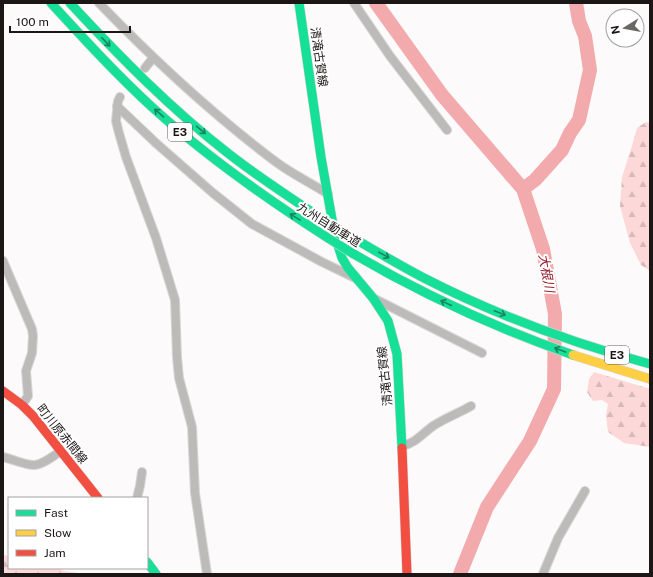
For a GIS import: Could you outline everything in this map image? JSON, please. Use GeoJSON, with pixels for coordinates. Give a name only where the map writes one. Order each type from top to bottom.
{"type":"FeatureCollection","features":[{"type":"Feature","properties":{"kind":"main road","name":"九州自動車道"},"geometry":{"type":"LineString","coordinates":[[51,3],[97,53],[152,107],[183,134],[255,190],[328,238],[417,289],[477,317],[533,341],[586,360],[650,379]]}},
{"type":"Feature","properties":{"kind":"main road","name":"九州自動車道"},"geometry":{"type":"LineString","coordinates":[[70,3],[104,41],[183,116],[254,173],[327,222],[423,277],[477,303],[532,326],[650,364]]}},
{"type":"Feature","properties":{"kind":"main road","name":"清滝古賀線"},"geometry":{"type":"LineString","coordinates":[[299,3],[321,157],[335,236],[342,258],[373,298],[388,321],[397,354],[407,574]]}},
{"type":"Feature","properties":{"kind":"main road","name":"町川原赤間線"},"geometry":{"type":"LineString","coordinates":[[3,391],[22,405],[46,431],[97,497]]}},
{"type":"Feature","properties":{"kind":"main road"},"geometry":{"type":"LineString","coordinates":[[148,563],[156,574]]}},
{"type":"Feature","properties":{"kind":"street"},"geometry":{"type":"LineString","coordinates":[[99,3],[153,58],[197,99],[277,162],[328,194]]}},
{"type":"Feature","properties":{"kind":"street"},"geometry":{"type":"LineString","coordinates":[[354,3],[390,56],[447,130]]}},
{"type":"Feature","properties":{"kind":"street"},"geometry":{"type":"LineString","coordinates":[[145,68],[153,58]]}},
{"type":"Feature","properties":{"kind":"street"},"geometry":{"type":"LineString","coordinates":[[120,97],[117,106],[116,121],[126,157],[156,238],[175,300],[178,369],[192,427],[195,493],[207,574]]}},
{"type":"Feature","properties":{"kind":"street"},"geometry":{"type":"LineString","coordinates":[[117,106],[157,144],[213,193],[252,224],[322,262],[356,278]]}},
{"type":"Feature","properties":{"kind":"street"},"geometry":{"type":"LineString","coordinates":[[3,261],[32,329],[33,336],[32,353],[26,371],[28,396],[22,405]]}},
{"type":"Feature","properties":{"kind":"street"},"geometry":{"type":"LineString","coordinates":[[373,298],[482,353]]}},
{"type":"Feature","properties":{"kind":"street"},"geometry":{"type":"LineString","coordinates":[[402,446],[415,441],[443,420],[471,406]]}},
{"type":"Feature","properties":{"kind":"street"},"geometry":{"type":"LineString","coordinates":[[3,457],[36,465],[61,451]]}},
{"type":"Feature","properties":{"kind":"street"},"geometry":{"type":"LineString","coordinates":[[137,497],[142,472]]}},
{"type":"Feature","properties":{"kind":"street"},"geometry":{"type":"LineString","coordinates":[[543,574],[558,538],[585,491]]}},
{"type":"Feature","properties":{"kind":"green space"},"geometry":{"type":"Polygon","coordinates":[[[646,122],[650,123],[650,271],[641,265],[630,243],[620,206],[622,177],[637,128],[646,122]]]}},
{"type":"Feature","properties":{"kind":"green space"},"geometry":{"type":"Polygon","coordinates":[[[594,372],[650,389],[650,447],[624,443],[608,432],[606,415],[608,404],[602,400],[593,401],[587,392],[589,379],[594,372]]]}},
{"type":"Feature","properties":{"kind":"green space"},"geometry":{"type":"Polygon","coordinates":[[[3,555],[8,556],[8,569],[60,569],[63,571],[87,574],[3,574],[3,555]]]}},
{"type":"Feature","properties":{"kind":"waterway","name":"大根川"},"geometry":{"type":"LineString","coordinates":[[376,3],[442,95],[523,189],[543,249],[555,314],[554,389],[530,441],[487,507],[460,574]]}},
{"type":"Feature","properties":{"kind":"waterway"},"geometry":{"type":"LineString","coordinates":[[523,189],[535,180],[562,150],[570,133],[579,120],[590,70],[585,36],[579,21],[576,3]]}},
{"type":"Feature","properties":{"kind":"traffic: fast"},"geometry":{"type":"LineString","coordinates":[[51,3],[127,83],[153,108],[195,144],[238,177],[328,238]]}},
{"type":"Feature","properties":{"kind":"traffic: fast"},"geometry":{"type":"LineString","coordinates":[[70,3],[146,82],[208,137],[253,172],[327,222]]}},
{"type":"Feature","properties":{"kind":"traffic: fast"},"geometry":{"type":"LineString","coordinates":[[299,3],[321,157],[335,236],[342,258],[348,268],[373,298],[388,321],[397,354],[402,448]]}},
{"type":"Feature","properties":{"kind":"traffic: fast"},"geometry":{"type":"LineString","coordinates":[[350,236],[424,278],[507,316],[592,347],[650,364]]}},
{"type":"Feature","properties":{"kind":"traffic: fast"},"geometry":{"type":"LineString","coordinates":[[328,238],[352,253]]}},
{"type":"Feature","properties":{"kind":"traffic: fast"},"geometry":{"type":"LineString","coordinates":[[352,253],[432,296],[488,322],[573,355]]}},
{"type":"Feature","properties":{"kind":"traffic: fast"},"geometry":{"type":"LineString","coordinates":[[148,563],[156,574]]}},
{"type":"Feature","properties":{"kind":"traffic: slow"},"geometry":{"type":"LineString","coordinates":[[573,355],[650,379]]}},
{"type":"Feature","properties":{"kind":"traffic: jam"},"geometry":{"type":"LineString","coordinates":[[327,222],[350,236]]}},
{"type":"Feature","properties":{"kind":"traffic: jam"},"geometry":{"type":"LineString","coordinates":[[3,391],[22,405],[33,416],[97,497]]}},
{"type":"Feature","properties":{"kind":"traffic: jam"},"geometry":{"type":"LineString","coordinates":[[402,448],[407,574]]}}]}
